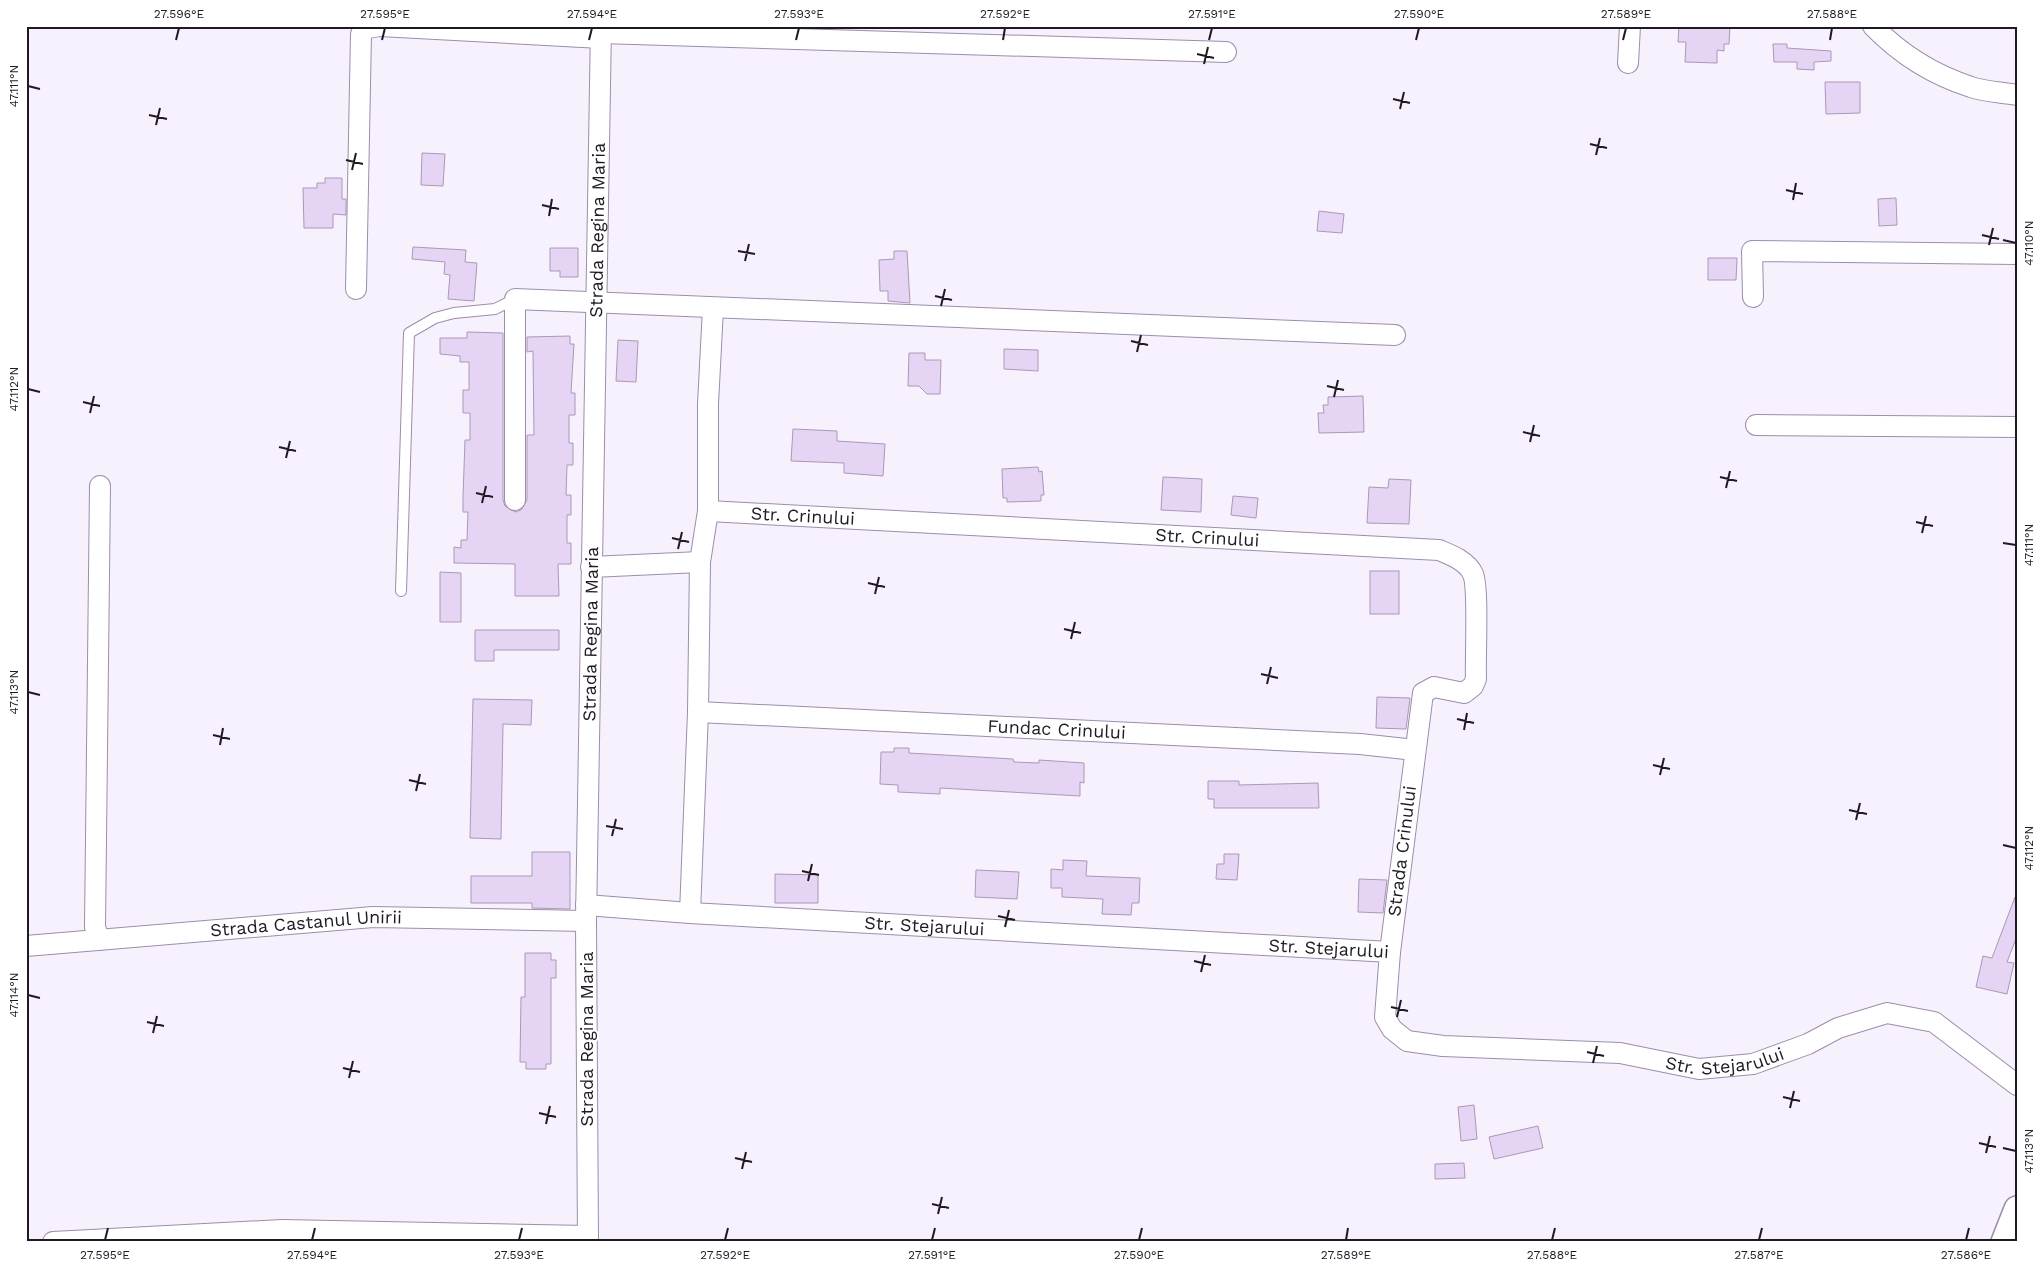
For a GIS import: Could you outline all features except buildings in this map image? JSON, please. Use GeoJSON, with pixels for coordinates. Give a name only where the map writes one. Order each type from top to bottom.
{"type":"FeatureCollection","features":[{"type":"Feature","properties":{"kind":"street"},"geometry":{"type":"LineString","coordinates":[[356,289],[361,34],[367,28],[380,26],[601,32],[1226,52]]}},
{"type":"Feature","properties":{"kind":"street"},"geometry":{"type":"LineString","coordinates":[[1628,63],[1630,26]]}},
{"type":"Feature","properties":{"kind":"street"},"geometry":{"type":"LineString","coordinates":[[1873,26],[1890,43],[1926,68],[1972,88],[2017,95]]}},
{"type":"Feature","properties":{"kind":"street","name":"Strada Regina Maria"},"geometry":{"type":"LineString","coordinates":[[588,1239],[586,913],[601,32]]}},
{"type":"Feature","properties":{"kind":"street"},"geometry":{"type":"LineString","coordinates":[[1753,297],[1752,251],[2017,254]]}},
{"type":"Feature","properties":{"kind":"street"},"geometry":{"type":"LineString","coordinates":[[515,500],[515,299],[1395,335]]}},
{"type":"Feature","properties":{"kind":"street"},"geometry":{"type":"LineString","coordinates":[[690,913],[698,712],[700,562],[708,511],[708,404],[714,308]]}},
{"type":"Feature","properties":{"kind":"street"},"geometry":{"type":"LineString","coordinates":[[1756,426],[2017,427]]}},
{"type":"Feature","properties":{"kind":"street"},"geometry":{"type":"LineString","coordinates":[[99,940],[95,917],[100,486]]}},
{"type":"Feature","properties":{"kind":"street","name":"Str. Crinului"},"geometry":{"type":"LineString","coordinates":[[708,511],[1439,550],[1458,558],[1473,574],[1475,583],[1476,679],[1473,686],[1464,693],[1434,687],[1423,693],[1415,750]]}},
{"type":"Feature","properties":{"kind":"street"},"geometry":{"type":"LineString","coordinates":[[591,567],[700,562]]}},
{"type":"Feature","properties":{"kind":"street","name":"Fundac Crinului"},"geometry":{"type":"LineString","coordinates":[[698,712],[1360,744],[1415,750]]}},
{"type":"Feature","properties":{"kind":"street","name":"Strada Crinului"},"geometry":{"type":"LineString","coordinates":[[1390,952],[1415,750]]}},
{"type":"Feature","properties":{"kind":"street","name":"Strada Castanul Unirii"},"geometry":{"type":"LineString","coordinates":[[26,946],[373,917],[586,913]]}},
{"type":"Feature","properties":{"kind":"street","name":"Str. Stejarului"},"geometry":{"type":"LineString","coordinates":[[586,913],[690,913],[1390,952],[1385,1017],[1392,1029],[1407,1041],[1442,1046],[1620,1053],[1699,1069],[1753,1064],[1808,1044],[1838,1028],[1887,1013],[1934,1022],[2017,1085]]}},
{"type":"Feature","properties":{"kind":"street"},"geometry":{"type":"LineString","coordinates":[[2004,1242],[2017,1209]]}},
{"type":"Feature","properties":{"kind":"street"},"geometry":{"type":"LineString","coordinates":[[52,1242],[282,1230],[588,1239]]}},
{"type":"Feature","properties":{"kind":"lane"},"geometry":{"type":"LineString","coordinates":[[401,592],[409,333],[435,318],[454,313],[495,309],[515,299]]}}]}
